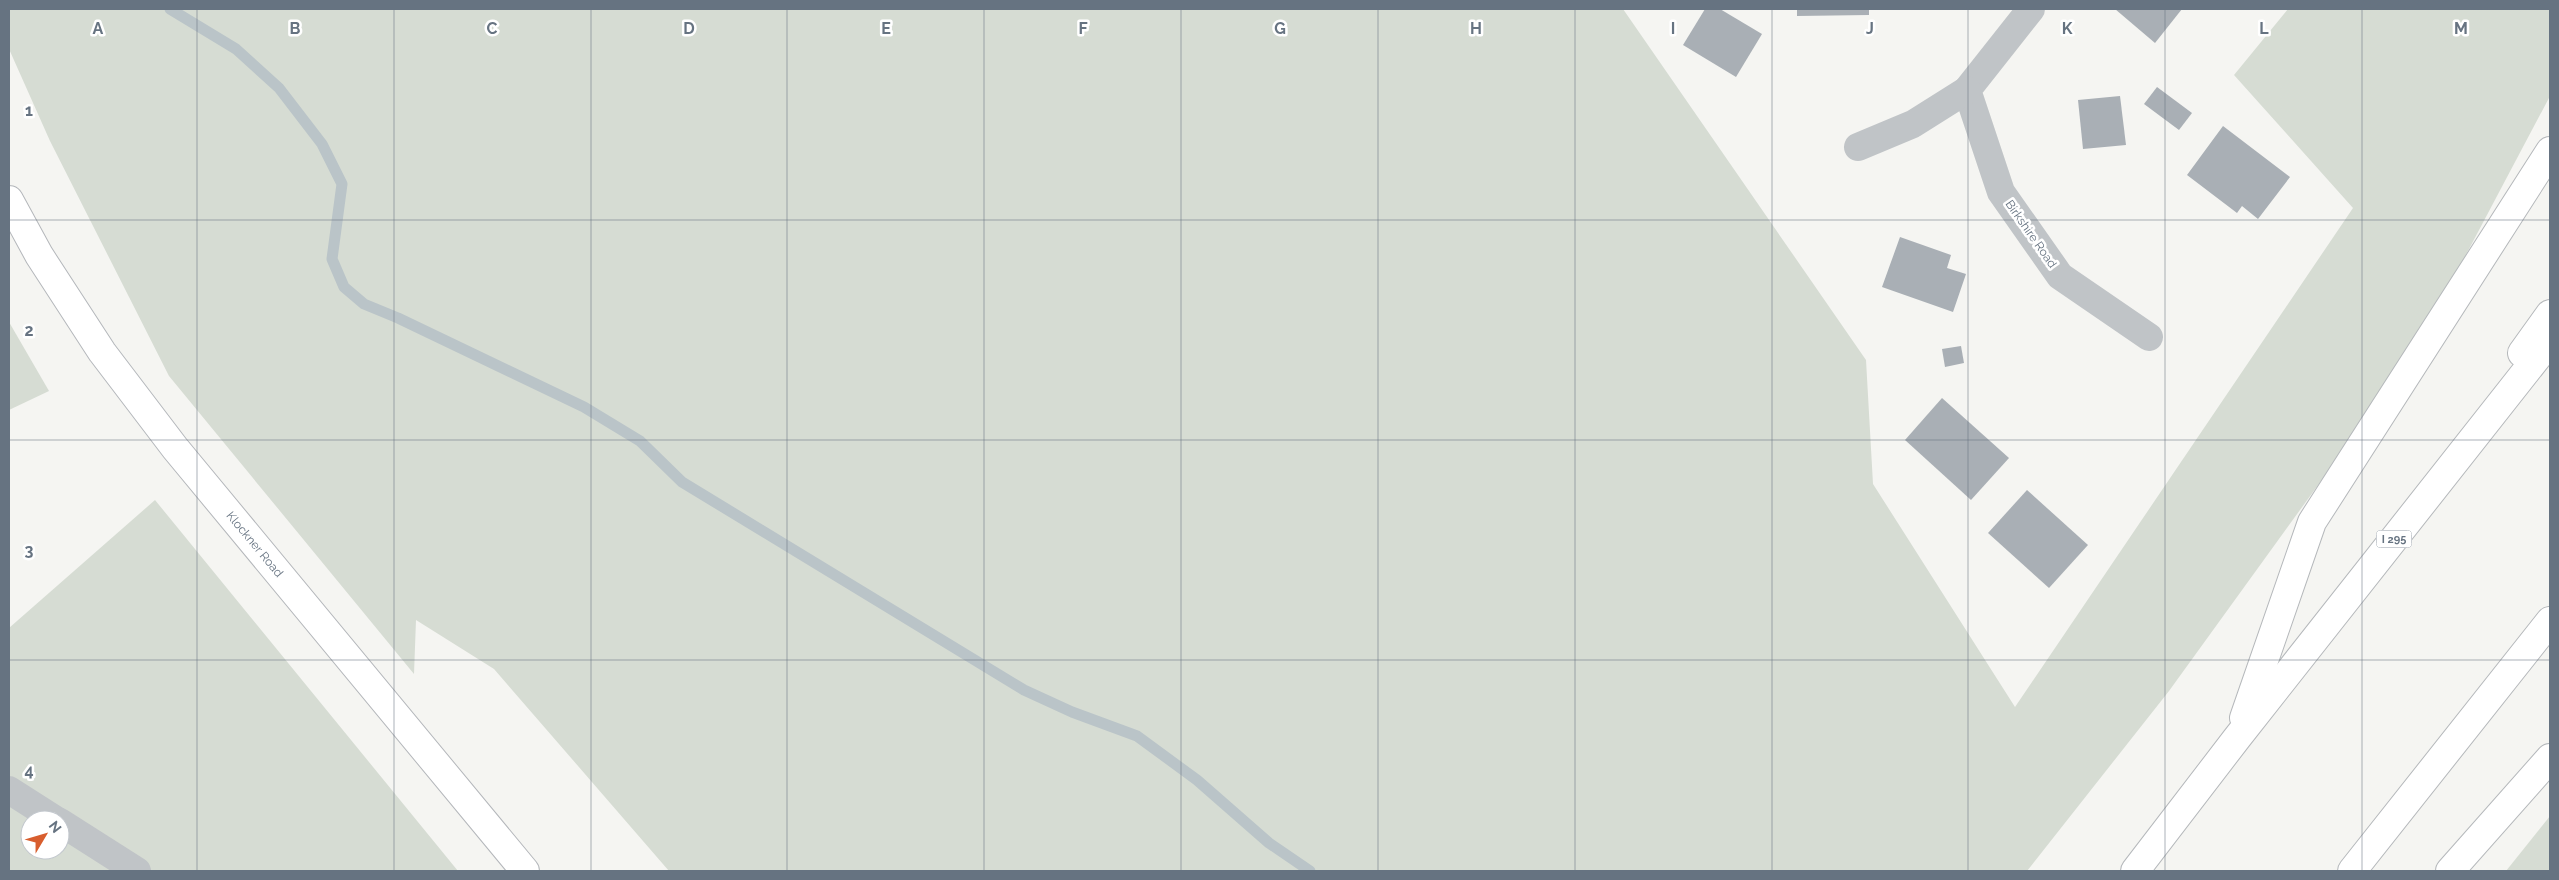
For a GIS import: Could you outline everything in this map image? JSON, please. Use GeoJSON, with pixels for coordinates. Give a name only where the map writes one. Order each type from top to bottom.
{"type":"FeatureCollection","features":[{"type":"Feature","properties":{"kind":"main road"},"geometry":{"type":"LineString","coordinates":[[2237,738],[2312,522],[2550,151]]}},
{"type":"Feature","properties":{"kind":"main road","name":"Klockner Road"},"geometry":{"type":"LineString","coordinates":[[9,200],[40,256],[102,352],[175,448],[525,871]]}},
{"type":"Feature","properties":{"kind":"main road"},"geometry":{"type":"LineString","coordinates":[[2369,571],[2550,314]]}},
{"type":"Feature","properties":{"kind":"main road","name":"I 295"},"geometry":{"type":"LineString","coordinates":[[2135,871],[2237,738],[2550,341]]}},
{"type":"Feature","properties":{"kind":"main road"},"geometry":{"type":"LineString","coordinates":[[2352,871],[2550,621]]}},
{"type":"Feature","properties":{"kind":"main road"},"geometry":{"type":"LineString","coordinates":[[2450,871],[2550,758]]}},
{"type":"Feature","properties":{"kind":"street"},"geometry":{"type":"LineString","coordinates":[[1858,147],[1913,124],[1967,90],[2031,9]]}},
{"type":"Feature","properties":{"kind":"street","name":"Birkshire Road"},"geometry":{"type":"LineString","coordinates":[[1967,90],[2001,192],[2060,276],[2149,337]]}},
{"type":"Feature","properties":{"kind":"street"},"geometry":{"type":"LineString","coordinates":[[9,790],[40,810]]}},
{"type":"Feature","properties":{"kind":"street"},"geometry":{"type":"LineString","coordinates":[[70,828],[136,871]]}},
{"type":"Feature","properties":{"kind":"shaded area"},"geometry":{"type":"Polygon","coordinates":[[[9,9],[1623,9],[1866,360],[1873,484],[2015,707],[2353,208],[2234,75],[2288,9],[2550,9],[2550,96],[2415,351],[2169,691],[2027,871],[669,871],[494,669],[416,620],[414,674],[169,376],[50,141],[9,49],[9,9]]]}},
{"type":"Feature","properties":{"kind":"shaded area"},"geometry":{"type":"Polygon","coordinates":[[[9,322],[49,391],[9,410],[9,322]]]}},
{"type":"Feature","properties":{"kind":"shaded area"},"geometry":{"type":"Polygon","coordinates":[[[155,500],[458,871],[9,871],[9,628],[155,500]]]}},
{"type":"Feature","properties":{"kind":"shaded area"},"geometry":{"type":"Polygon","coordinates":[[[2550,816],[2550,871],[2506,871],[2550,816]]]}},
{"type":"Feature","properties":{"kind":"building"},"geometry":{"type":"Polygon","coordinates":[[[1705,9],[1720,9],[1762,34],[1736,77],[1683,45],[1705,9]]]}},
{"type":"Feature","properties":{"kind":"building"},"geometry":{"type":"Polygon","coordinates":[[[1797,9],[1869,9],[1869,15],[1797,16],[1797,9]]]}},
{"type":"Feature","properties":{"kind":"building"},"geometry":{"type":"Polygon","coordinates":[[[2115,9],[2182,9],[2155,43],[2115,9]]]}},
{"type":"Feature","properties":{"kind":"building"},"geometry":{"type":"Polygon","coordinates":[[[2157,87],[2192,113],[2179,130],[2144,104],[2157,87]]]}},
{"type":"Feature","properties":{"kind":"building"},"geometry":{"type":"Polygon","coordinates":[[[2120,96],[2126,145],[2083,149],[2078,100],[2120,96]]]}},
{"type":"Feature","properties":{"kind":"building"},"geometry":{"type":"Polygon","coordinates":[[[2223,126],[2290,177],[2258,219],[2242,206],[2237,213],[2187,175],[2223,126]]]}},
{"type":"Feature","properties":{"kind":"building"},"geometry":{"type":"Polygon","coordinates":[[[1900,237],[1951,255],[1947,268],[1966,274],[1953,312],[1882,287],[1900,237]]]}},
{"type":"Feature","properties":{"kind":"building"},"geometry":{"type":"Polygon","coordinates":[[[1961,346],[1964,363],[1945,367],[1942,349],[1961,346]]]}},
{"type":"Feature","properties":{"kind":"building"},"geometry":{"type":"Polygon","coordinates":[[[1942,398],[2009,458],[1971,500],[1905,440],[1942,398]]]}},
{"type":"Feature","properties":{"kind":"building"},"geometry":{"type":"Polygon","coordinates":[[[2027,490],[2088,545],[2049,588],[1988,533],[2027,490]]]}},
{"type":"Feature","properties":{"kind":"waterway"},"geometry":{"type":"LineString","coordinates":[[170,9],[236,49],[279,88],[322,144],[342,184],[332,259],[344,287],[364,304],[398,318],[584,407],[640,441],[682,482],[1024,690],[1072,712],[1137,736],[1197,780],[1269,843],[1310,871]]}}]}
